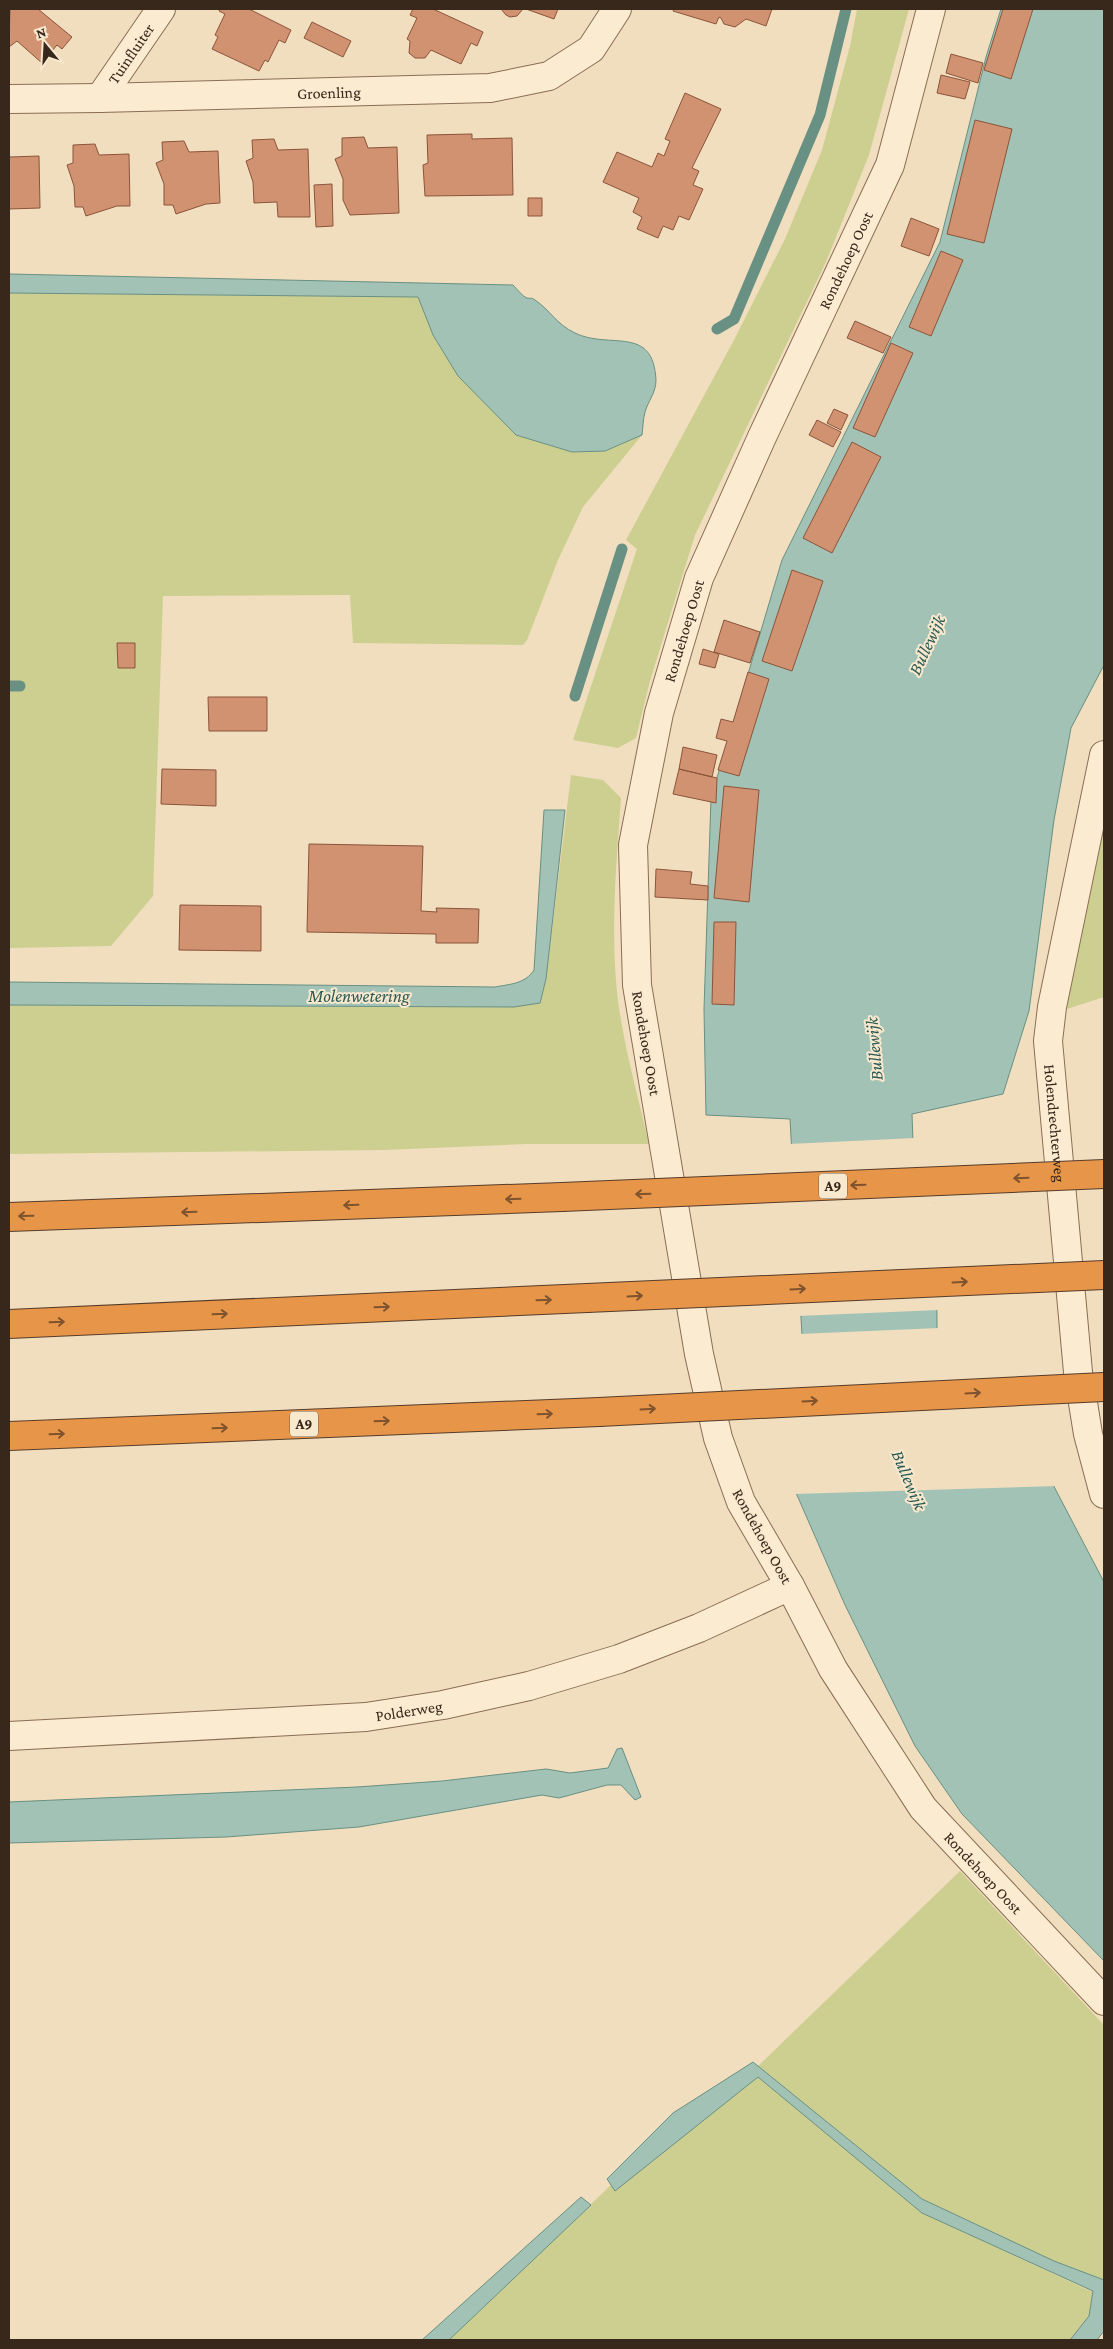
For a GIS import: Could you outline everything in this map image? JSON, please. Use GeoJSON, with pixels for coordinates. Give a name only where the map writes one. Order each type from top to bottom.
{"type":"FeatureCollection","features":[{"type":"Feature","properties":{"kind":"highway","name":"A9"},"geometry":{"type":"LineString","coordinates":[[9,1217],[562,1197],[1104,1174]]}},
{"type":"Feature","properties":{"kind":"highway"},"geometry":{"type":"LineString","coordinates":[[9,1324],[1104,1275]]}},
{"type":"Feature","properties":{"kind":"highway","name":"A9"},"geometry":{"type":"LineString","coordinates":[[9,1436],[599,1412],[1104,1387]]}},
{"type":"Feature","properties":{"kind":"street","name":"Tuinfluiter"},"geometry":{"type":"LineString","coordinates":[[100,98],[161,9]]}},
{"type":"Feature","properties":{"kind":"street","name":"Groenling"},"geometry":{"type":"LineString","coordinates":[[9,98],[100,98],[490,88],[549,76],[591,49],[617,9]]}},
{"type":"Feature","properties":{"kind":"street","name":"Rondehoep Oost"},"geometry":{"type":"LineString","coordinates":[[931,9],[890,166],[762,437],[699,578],[658,714],[633,845],[637,985],[699,1354],[718,1438],[740,1502],[790,1586],[834,1668],[923,1808],[1104,2001]]}},
{"type":"Feature","properties":{"kind":"street","name":"Holendrechterweg"},"geometry":{"type":"LineString","coordinates":[[1104,755],[1100,792],[1052,1007],[1048,1041],[1078,1372],[1088,1434],[1104,1494]]}},
{"type":"Feature","properties":{"kind":"street","name":"Polderweg"},"geometry":{"type":"LineString","coordinates":[[9,1736],[366,1717],[443,1705],[529,1686],[619,1659],[699,1628],[790,1586]]}},
{"type":"Feature","properties":{"kind":"green space"},"geometry":{"type":"Polygon","coordinates":[[[857,9],[909,9],[869,155],[826,262],[695,535],[650,681],[636,738],[618,748],[573,740],[637,549],[626,540],[734,340],[785,239],[822,150],[850,46],[857,9]]]}},
{"type":"Feature","properties":{"kind":"green space"},"geometry":{"type":"Polygon","coordinates":[[[9,293],[419,297],[423,310],[489,405],[516,435],[572,452],[605,451],[642,435],[583,507],[558,560],[527,640],[523,645],[353,643],[350,595],[163,596],[153,896],[111,946],[9,948],[9,293]]]}},
{"type":"Feature","properties":{"kind":"green space"},"geometry":{"type":"Polygon","coordinates":[[[571,775],[603,780],[621,798],[614,906],[617,988],[626,1047],[649,1144],[526,1144],[384,1150],[9,1154],[9,1005],[514,1007],[540,1003],[546,979],[571,775]]]}},
{"type":"Feature","properties":{"kind":"green space"},"geometry":{"type":"Polygon","coordinates":[[[1104,828],[1104,997],[1067,1009],[1089,848],[1098,830],[1104,828]]]}},
{"type":"Feature","properties":{"kind":"green space"},"geometry":{"type":"Polygon","coordinates":[[[960,1871],[1104,2025],[1104,2280],[1054,2261],[922,2199],[758,2066],[960,1871]]]}},
{"type":"Feature","properties":{"kind":"green space"},"geometry":{"type":"Polygon","coordinates":[[[758,2076],[922,2213],[1093,2292],[1089,2316],[1070,2340],[449,2340],[611,2185],[615,2190],[758,2076]]]}},
{"type":"Feature","properties":{"kind":"water","name":"Bullewijk"},"geometry":{"type":"Polygon","coordinates":[[[1001,9],[1104,9],[1104,665],[1071,728],[1054,820],[1029,1011],[1003,1094],[912,1114],[915,1199],[936,1204],[938,1436],[1027,1435],[1104,1582],[1104,1961],[962,1814],[915,1746],[845,1605],[790,1479],[808,1444],[790,1119],[706,1115],[704,1009],[711,798],[782,560],[940,242],[986,57],[1001,9]]]}},
{"type":"Feature","properties":{"kind":"water"},"geometry":{"type":"Polygon","coordinates":[[[9,274],[513,285],[523,296],[535,300],[575,333],[588,338],[628,342],[638,345],[647,351],[653,363],[656,385],[645,412],[642,435],[605,451],[572,452],[516,435],[458,376],[433,335],[418,297],[9,293],[9,274]]]}},
{"type":"Feature","properties":{"kind":"water","name":"Molenwetering"},"geometry":{"type":"Polygon","coordinates":[[[544,810],[565,810],[546,979],[540,1003],[514,1007],[9,1005],[9,982],[495,987],[517,983],[530,975],[534,970],[544,810]]]}},
{"type":"Feature","properties":{"kind":"water"},"geometry":{"type":"Polygon","coordinates":[[[622,1748],[641,1797],[635,1800],[621,1785],[607,1785],[559,1798],[542,1795],[359,1827],[226,1837],[9,1843],[9,1802],[357,1787],[442,1781],[546,1769],[570,1773],[608,1768],[617,1749],[622,1748]]]}},
{"type":"Feature","properties":{"kind":"water"},"geometry":{"type":"Polygon","coordinates":[[[753,2062],[922,2199],[1054,2261],[1104,2280],[1104,2331],[1097,2340],[1070,2340],[1089,2316],[1093,2291],[922,2213],[758,2077],[615,2191],[607,2179],[673,2113],[753,2062]]]}},
{"type":"Feature","properties":{"kind":"water"},"geometry":{"type":"Polygon","coordinates":[[[581,2197],[591,2205],[449,2340],[422,2340],[581,2197]]]}},
{"type":"Feature","properties":{"kind":"pier"},"geometry":{"type":"Polygon","coordinates":[[[915,1138],[917,1197],[938,1204],[939,1310],[798,1316],[789,1144],[915,1138]]]}},
{"type":"Feature","properties":{"kind":"pier"},"geometry":{"type":"Polygon","coordinates":[[[939,1328],[940,1433],[1028,1433],[1057,1486],[794,1494],[774,1450],[806,1442],[799,1334],[939,1328]]]}},
{"type":"Feature","properties":{"kind":"building"},"geometry":{"type":"Polygon","coordinates":[[[10,9],[38,9],[72,37],[62,49],[57,45],[42,63],[17,41],[9,47],[10,9]]]}},
{"type":"Feature","properties":{"kind":"building"},"geometry":{"type":"Polygon","coordinates":[[[220,9],[249,9],[291,30],[285,43],[279,40],[268,62],[265,60],[259,71],[212,49],[218,37],[215,35],[225,14],[219,11],[220,9]]]}},
{"type":"Feature","properties":{"kind":"building"},"geometry":{"type":"Polygon","coordinates":[[[413,9],[433,9],[483,32],[477,46],[471,43],[461,64],[431,50],[425,58],[415,58],[409,53],[410,41],[407,39],[417,18],[410,15],[413,9]]]}},
{"type":"Feature","properties":{"kind":"building"},"geometry":{"type":"Polygon","coordinates":[[[501,9],[523,9],[517,16],[510,17],[501,9]]]}},
{"type":"Feature","properties":{"kind":"building"},"geometry":{"type":"Polygon","coordinates":[[[526,9],[558,9],[554,19],[526,9]]]}},
{"type":"Feature","properties":{"kind":"building"},"geometry":{"type":"Polygon","coordinates":[[[674,9],[772,9],[766,26],[746,19],[735,27],[724,24],[719,17],[716,24],[673,11],[674,9]]]}},
{"type":"Feature","properties":{"kind":"building"},"geometry":{"type":"Polygon","coordinates":[[[1003,9],[1033,9],[1011,79],[984,70],[1003,9]]]}},
{"type":"Feature","properties":{"kind":"building"},"geometry":{"type":"Polygon","coordinates":[[[312,22],[351,41],[343,57],[304,38],[312,22]]]}},
{"type":"Feature","properties":{"kind":"building"},"geometry":{"type":"Polygon","coordinates":[[[951,54],[983,63],[978,83],[946,73],[951,54]]]}},
{"type":"Feature","properties":{"kind":"building"},"geometry":{"type":"Polygon","coordinates":[[[941,75],[970,82],[965,99],[937,93],[941,75]]]}},
{"type":"Feature","properties":{"kind":"building"},"geometry":{"type":"Polygon","coordinates":[[[685,93],[721,109],[692,168],[699,171],[693,185],[703,189],[689,220],[679,216],[673,230],[663,226],[658,238],[637,229],[642,217],[633,212],[639,198],[603,182],[617,152],[652,167],[658,153],[664,156],[670,141],[665,139],[685,93]]]}},
{"type":"Feature","properties":{"kind":"building"},"geometry":{"type":"Polygon","coordinates":[[[975,120],[1012,129],[984,243],[947,234],[975,120]]]}},
{"type":"Feature","properties":{"kind":"building"},"geometry":{"type":"Polygon","coordinates":[[[472,134],[472,139],[512,138],[513,195],[425,196],[423,165],[428,163],[427,135],[472,134]]]}},
{"type":"Feature","properties":{"kind":"building"},"geometry":{"type":"Polygon","coordinates":[[[364,137],[368,148],[397,147],[399,213],[350,215],[343,200],[343,179],[335,159],[342,156],[342,138],[364,137]]]}},
{"type":"Feature","properties":{"kind":"building"},"geometry":{"type":"Polygon","coordinates":[[[274,139],[278,150],[308,149],[310,217],[278,217],[277,202],[254,203],[253,182],[246,161],[253,158],[252,140],[274,139]]]}},
{"type":"Feature","properties":{"kind":"building"},"geometry":{"type":"Polygon","coordinates":[[[184,141],[189,152],[218,151],[220,203],[206,204],[176,214],[173,205],[164,205],[164,184],[156,163],[163,160],[162,142],[184,141]]]}},
{"type":"Feature","properties":{"kind":"building"},"geometry":{"type":"Polygon","coordinates":[[[95,144],[99,155],[129,154],[130,206],[117,206],[86,216],[83,207],[75,207],[74,186],[67,165],[73,163],[73,145],[95,144]]]}},
{"type":"Feature","properties":{"kind":"building"},"geometry":{"type":"Polygon","coordinates":[[[9,154],[10,157],[39,156],[40,208],[9,209],[9,154]]]}},
{"type":"Feature","properties":{"kind":"building"},"geometry":{"type":"Polygon","coordinates":[[[332,184],[333,226],[316,227],[314,185],[332,184]]]}},
{"type":"Feature","properties":{"kind":"building"},"geometry":{"type":"Polygon","coordinates":[[[528,198],[542,198],[542,216],[528,216],[528,198]]]}},
{"type":"Feature","properties":{"kind":"building"},"geometry":{"type":"Polygon","coordinates":[[[911,218],[939,229],[929,256],[901,246],[911,218]]]}},
{"type":"Feature","properties":{"kind":"building"},"geometry":{"type":"Polygon","coordinates":[[[941,251],[963,260],[931,336],[909,327],[941,251]]]}},
{"type":"Feature","properties":{"kind":"building"},"geometry":{"type":"Polygon","coordinates":[[[855,321],[891,337],[883,353],[847,338],[855,321]]]}},
{"type":"Feature","properties":{"kind":"building"},"geometry":{"type":"Polygon","coordinates":[[[891,343],[913,353],[875,437],[853,428],[891,343]]]}},
{"type":"Feature","properties":{"kind":"building"},"geometry":{"type":"Polygon","coordinates":[[[834,409],[848,415],[841,430],[827,423],[834,409]]]}},
{"type":"Feature","properties":{"kind":"building"},"geometry":{"type":"Polygon","coordinates":[[[817,420],[841,432],[833,447],[809,435],[817,420]]]}},
{"type":"Feature","properties":{"kind":"building"},"geometry":{"type":"Polygon","coordinates":[[[852,442],[881,457],[832,553],[803,538],[852,442]]]}},
{"type":"Feature","properties":{"kind":"building"},"geometry":{"type":"Polygon","coordinates":[[[792,570],[823,581],[792,671],[762,661],[792,570]]]}},
{"type":"Feature","properties":{"kind":"building"},"geometry":{"type":"Polygon","coordinates":[[[724,620],[760,632],[750,663],[714,652],[724,620]]]}},
{"type":"Feature","properties":{"kind":"building"},"geometry":{"type":"Polygon","coordinates":[[[117,643],[135,643],[135,668],[118,668],[117,643]]]}},
{"type":"Feature","properties":{"kind":"building"},"geometry":{"type":"Polygon","coordinates":[[[703,649],[719,654],[715,668],[699,664],[703,649]]]}},
{"type":"Feature","properties":{"kind":"building"},"geometry":{"type":"Polygon","coordinates":[[[748,672],[769,679],[739,776],[718,770],[727,741],[716,738],[721,719],[733,722],[748,672]]]}},
{"type":"Feature","properties":{"kind":"building"},"geometry":{"type":"Polygon","coordinates":[[[208,697],[267,697],[267,731],[209,731],[208,697]]]}},
{"type":"Feature","properties":{"kind":"building"},"geometry":{"type":"Polygon","coordinates":[[[683,747],[717,755],[712,777],[679,769],[683,747]]]}},
{"type":"Feature","properties":{"kind":"building"},"geometry":{"type":"Polygon","coordinates":[[[162,769],[216,770],[216,806],[161,804],[162,769]]]}},
{"type":"Feature","properties":{"kind":"building"},"geometry":{"type":"Polygon","coordinates":[[[679,769],[717,778],[716,803],[673,794],[679,769]]]}},
{"type":"Feature","properties":{"kind":"building"},"geometry":{"type":"Polygon","coordinates":[[[724,786],[759,790],[749,902],[714,898],[724,786]]]}},
{"type":"Feature","properties":{"kind":"building"},"geometry":{"type":"Polygon","coordinates":[[[309,844],[423,846],[421,911],[437,912],[436,908],[479,909],[478,943],[436,943],[436,934],[307,932],[309,844]]]}},
{"type":"Feature","properties":{"kind":"building"},"geometry":{"type":"Polygon","coordinates":[[[656,869],[692,872],[690,884],[708,886],[708,900],[655,897],[656,869]]]}},
{"type":"Feature","properties":{"kind":"building"},"geometry":{"type":"Polygon","coordinates":[[[180,905],[261,906],[261,951],[179,950],[180,905]]]}},
{"type":"Feature","properties":{"kind":"building"},"geometry":{"type":"Polygon","coordinates":[[[714,922],[736,922],[734,1005],[712,1004],[714,922]]]}},
{"type":"Feature","properties":{"kind":"waterway"},"geometry":{"type":"LineString","coordinates":[[717,329],[734,319],[820,115],[846,9]]}},
{"type":"Feature","properties":{"kind":"waterway"},"geometry":{"type":"LineString","coordinates":[[575,696],[622,549]]}},
{"type":"Feature","properties":{"kind":"waterway"},"geometry":{"type":"LineString","coordinates":[[9,686],[20,686]]}}]}
